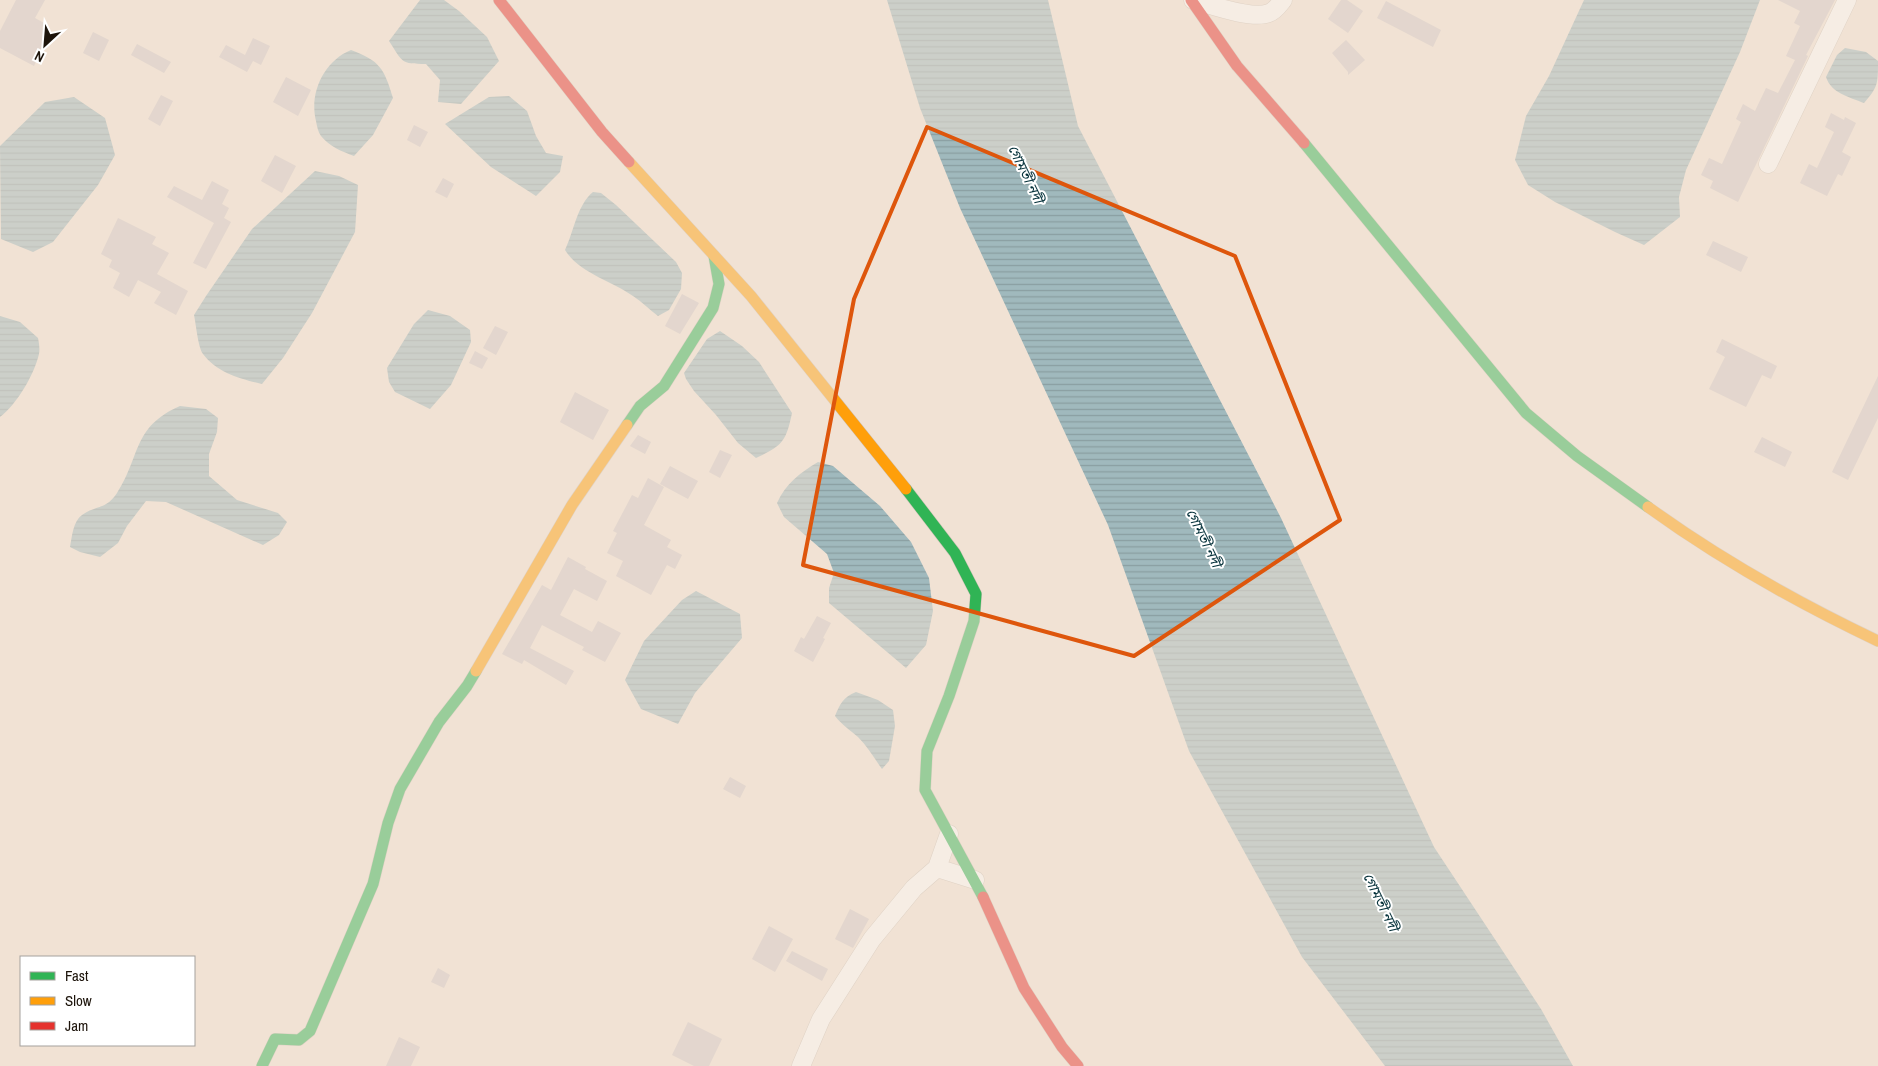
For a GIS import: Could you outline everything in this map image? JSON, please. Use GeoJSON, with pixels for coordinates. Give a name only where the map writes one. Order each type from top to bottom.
{"type":"FeatureCollection","features":[{"type":"Feature","properties":{"kind":"street"},"geometry":{"type":"LineString","coordinates":[[499,0],[602,132],[751,296],[954,552],[976,594],[974,621],[949,696],[927,752],[925,790],[948,834],[976,880],[1024,988],[1062,1047],[1078,1066]]}},
{"type":"Feature","properties":{"kind":"street"},"geometry":{"type":"LineString","coordinates":[[1192,0],[1228,10],[1261,16],[1272,13],[1283,0]]}},
{"type":"Feature","properties":{"kind":"street"},"geometry":{"type":"LineString","coordinates":[[1192,0],[1237,66],[1324,166],[1526,413],[1577,456],[1670,523],[1761,580],[1842,624],[1878,641]]}},
{"type":"Feature","properties":{"kind":"street"},"geometry":{"type":"LineString","coordinates":[[1768,164],[1847,0]]}},
{"type":"Feature","properties":{"kind":"street"},"geometry":{"type":"LineString","coordinates":[[262,1066],[275,1039],[299,1040],[310,1031],[373,884],[388,823],[400,789],[439,722],[467,686],[572,505],[640,406],[664,386],[713,308],[719,284],[714,256]]}},
{"type":"Feature","properties":{"kind":"street"},"geometry":{"type":"LineString","coordinates":[[801,1066],[821,1019],[872,939],[914,888],[937,868],[948,834]]}},
{"type":"Feature","properties":{"kind":"street"},"geometry":{"type":"LineString","coordinates":[[937,868],[976,880]]}},
{"type":"Feature","properties":{"kind":"highlighted area"},"geometry":{"type":"Polygon","coordinates":[[[927,127],[1235,256],[1340,520],[1134,656],[803,565],[854,299],[927,127]]]}},
{"type":"Feature","properties":{"kind":"water"},"geometry":{"type":"Polygon","coordinates":[[[420,0],[444,0],[459,11],[487,37],[499,61],[461,104],[438,102],[440,80],[426,64],[411,63],[400,58],[389,41],[420,0]]]}},
{"type":"Feature","properties":{"kind":"water","name":"গোমতী নদী"},"geometry":{"type":"Polygon","coordinates":[[[887,0],[1048,0],[1078,126],[1281,518],[1434,847],[1541,1009],[1573,1066],[1385,1066],[1302,957],[1189,751],[1108,525],[960,208],[920,108],[887,0]]]}},
{"type":"Feature","properties":{"kind":"water"},"geometry":{"type":"Polygon","coordinates":[[[1584,0],[1760,0],[1740,52],[1686,170],[1679,197],[1680,217],[1644,245],[1555,202],[1528,185],[1515,160],[1526,116],[1549,76],[1584,0]]]}},
{"type":"Feature","properties":{"kind":"water"},"geometry":{"type":"Polygon","coordinates":[[[1845,48],[1866,52],[1878,61],[1876,85],[1864,103],[1836,91],[1826,77],[1837,55],[1845,48]]]}},
{"type":"Feature","properties":{"kind":"water"},"geometry":{"type":"Polygon","coordinates":[[[351,50],[375,62],[387,79],[393,98],[373,135],[354,156],[332,146],[324,140],[317,127],[314,110],[317,89],[326,70],[341,55],[351,50]]]}},
{"type":"Feature","properties":{"kind":"water"},"geometry":{"type":"Polygon","coordinates":[[[509,96],[527,111],[536,136],[546,153],[563,156],[560,172],[536,196],[491,167],[445,124],[489,97],[509,96]]]}},
{"type":"Feature","properties":{"kind":"water"},"geometry":{"type":"Polygon","coordinates":[[[74,97],[105,118],[115,155],[98,185],[53,242],[33,252],[1,239],[0,146],[45,102],[74,97]]]}},
{"type":"Feature","properties":{"kind":"water"},"geometry":{"type":"Polygon","coordinates":[[[315,171],[339,176],[358,185],[355,232],[312,313],[283,358],[262,384],[222,371],[209,361],[201,351],[194,315],[252,229],[315,171]]]}},
{"type":"Feature","properties":{"kind":"water"},"geometry":{"type":"Polygon","coordinates":[[[593,192],[601,193],[616,205],[676,262],[682,273],[681,289],[669,310],[658,316],[633,296],[587,271],[571,258],[565,250],[579,211],[593,192]]]}},
{"type":"Feature","properties":{"kind":"water"},"geometry":{"type":"Polygon","coordinates":[[[428,310],[450,316],[470,330],[471,342],[451,385],[430,409],[395,392],[389,382],[387,368],[414,324],[428,310]]]}},
{"type":"Feature","properties":{"kind":"water"},"geometry":{"type":"Polygon","coordinates":[[[0,316],[20,322],[38,338],[39,354],[24,388],[13,405],[0,417],[0,316]]]}},
{"type":"Feature","properties":{"kind":"water"},"geometry":{"type":"Polygon","coordinates":[[[720,331],[742,346],[759,362],[792,413],[788,431],[782,442],[772,450],[756,458],[738,443],[694,391],[684,373],[707,339],[720,331]]]}},
{"type":"Feature","properties":{"kind":"water"},"geometry":{"type":"Polygon","coordinates":[[[180,406],[206,409],[218,418],[217,432],[209,454],[209,476],[237,500],[278,513],[287,522],[279,535],[263,545],[166,502],[146,501],[127,526],[118,543],[100,557],[80,552],[70,547],[73,530],[79,518],[87,512],[105,505],[117,493],[145,433],[164,414],[180,406]]]}},
{"type":"Feature","properties":{"kind":"water"},"geometry":{"type":"Polygon","coordinates":[[[818,462],[833,466],[880,506],[911,542],[929,578],[933,611],[926,645],[906,668],[829,603],[829,588],[834,573],[827,554],[784,517],[777,503],[794,479],[818,462]]]}},
{"type":"Feature","properties":{"kind":"water"},"geometry":{"type":"Polygon","coordinates":[[[696,591],[740,614],[742,638],[695,693],[678,724],[641,709],[625,680],[644,641],[682,600],[696,591]]]}},
{"type":"Feature","properties":{"kind":"water"},"geometry":{"type":"Polygon","coordinates":[[[856,692],[878,700],[893,710],[895,726],[889,761],[882,769],[862,741],[835,716],[842,701],[856,692]]]}},
{"type":"Feature","properties":{"kind":"building"},"geometry":{"type":"Polygon","coordinates":[[[16,0],[45,0],[35,18],[44,23],[42,28],[50,32],[34,66],[0,48],[0,31],[16,0]]]}},
{"type":"Feature","properties":{"kind":"building"},"geometry":{"type":"Polygon","coordinates":[[[1341,0],[1347,0],[1363,11],[1348,33],[1328,19],[1341,0]]]}},
{"type":"Feature","properties":{"kind":"building"},"geometry":{"type":"Polygon","coordinates":[[[1778,0],[1835,0],[1806,55],[1808,56],[1738,202],[1710,188],[1713,181],[1701,175],[1709,158],[1722,164],[1741,122],[1736,119],[1743,104],[1755,111],[1766,88],[1778,93],[1795,60],[1786,56],[1800,26],[1794,23],[1800,11],[1778,0]]]}},
{"type":"Feature","properties":{"kind":"building"},"geometry":{"type":"Polygon","coordinates":[[[1386,1],[1441,30],[1433,47],[1377,18],[1386,1]]]}},
{"type":"Feature","properties":{"kind":"building"},"geometry":{"type":"Polygon","coordinates":[[[93,32],[109,40],[99,61],[83,53],[93,32]]]}},
{"type":"Feature","properties":{"kind":"building"},"geometry":{"type":"Polygon","coordinates":[[[253,38],[270,46],[261,65],[253,61],[247,72],[219,57],[226,45],[245,55],[253,38]]]}},
{"type":"Feature","properties":{"kind":"building"},"geometry":{"type":"Polygon","coordinates":[[[1346,40],[1365,60],[1348,75],[1348,72],[1332,53],[1346,40]]]}},
{"type":"Feature","properties":{"kind":"building"},"geometry":{"type":"Polygon","coordinates":[[[137,44],[171,62],[164,73],[131,55],[137,44]]]}},
{"type":"Feature","properties":{"kind":"building"},"geometry":{"type":"Polygon","coordinates":[[[286,77],[311,90],[298,116],[273,102],[286,77]]]}},
{"type":"Feature","properties":{"kind":"building"},"geometry":{"type":"Polygon","coordinates":[[[161,95],[173,101],[160,126],[148,119],[161,95]]]}},
{"type":"Feature","properties":{"kind":"building"},"geometry":{"type":"Polygon","coordinates":[[[1831,113],[1844,120],[1845,117],[1856,123],[1842,152],[1851,157],[1842,176],[1838,174],[1827,196],[1800,183],[1809,164],[1817,168],[1834,132],[1825,127],[1831,113]]]}},
{"type":"Feature","properties":{"kind":"building"},"geometry":{"type":"Polygon","coordinates":[[[414,125],[428,132],[420,147],[407,140],[414,125]]]}},
{"type":"Feature","properties":{"kind":"building"},"geometry":{"type":"Polygon","coordinates":[[[275,155],[296,166],[282,193],[261,181],[275,155]]]}},
{"type":"Feature","properties":{"kind":"building"},"geometry":{"type":"Polygon","coordinates":[[[443,178],[454,184],[447,198],[435,192],[443,178]]]}},
{"type":"Feature","properties":{"kind":"building"},"geometry":{"type":"Polygon","coordinates":[[[212,181],[229,190],[222,204],[229,208],[224,218],[231,222],[206,269],[193,263],[214,223],[167,197],[174,186],[202,200],[212,181]]]}},
{"type":"Feature","properties":{"kind":"building"},"geometry":{"type":"Polygon","coordinates":[[[118,218],[156,237],[152,244],[169,253],[157,274],[188,291],[176,315],[154,303],[161,292],[138,280],[129,297],[113,288],[120,273],[109,267],[112,260],[101,254],[118,218]]]}},
{"type":"Feature","properties":{"kind":"building"},"geometry":{"type":"Polygon","coordinates":[[[1713,241],[1748,257],[1741,272],[1706,255],[1713,241]]]}},
{"type":"Feature","properties":{"kind":"building"},"geometry":{"type":"Polygon","coordinates":[[[682,294],[699,303],[680,334],[665,326],[682,294]]]}},
{"type":"Feature","properties":{"kind":"building"},"geometry":{"type":"Polygon","coordinates":[[[495,326],[508,332],[496,355],[483,348],[495,326]]]}},
{"type":"Feature","properties":{"kind":"building"},"geometry":{"type":"Polygon","coordinates":[[[1722,339],[1777,366],[1771,379],[1762,375],[1746,407],[1709,389],[1725,357],[1716,352],[1722,339]]]}},
{"type":"Feature","properties":{"kind":"building"},"geometry":{"type":"Polygon","coordinates":[[[475,351],[488,358],[482,369],[469,363],[475,351]]]}},
{"type":"Feature","properties":{"kind":"building"},"geometry":{"type":"Polygon","coordinates":[[[1878,376],[1878,418],[1848,480],[1832,472],[1878,376]]]}},
{"type":"Feature","properties":{"kind":"building"},"geometry":{"type":"Polygon","coordinates":[[[575,392],[609,410],[593,440],[560,422],[575,392]]]}},
{"type":"Feature","properties":{"kind":"building"},"geometry":{"type":"Polygon","coordinates":[[[638,435],[651,442],[645,454],[630,446],[638,435]]]}},
{"type":"Feature","properties":{"kind":"building"},"geometry":{"type":"Polygon","coordinates":[[[1762,437],[1792,452],[1785,467],[1754,452],[1762,437]]]}},
{"type":"Feature","properties":{"kind":"building"},"geometry":{"type":"Polygon","coordinates":[[[720,450],[732,455],[720,478],[709,472],[720,450]]]}},
{"type":"Feature","properties":{"kind":"building"},"geometry":{"type":"Polygon","coordinates":[[[670,466],[698,481],[688,499],[660,484],[670,466]]]}},
{"type":"Feature","properties":{"kind":"building"},"geometry":{"type":"Polygon","coordinates":[[[648,478],[664,487],[644,525],[671,540],[667,547],[682,555],[675,569],[667,565],[651,595],[616,576],[623,561],[607,553],[617,533],[613,531],[632,495],[638,498],[648,478]]]}},
{"type":"Feature","properties":{"kind":"building"},"geometry":{"type":"Polygon","coordinates":[[[568,557],[607,581],[597,601],[574,589],[560,615],[592,632],[598,621],[621,633],[605,662],[582,650],[584,647],[542,625],[530,648],[574,671],[566,685],[524,660],[522,664],[502,654],[542,585],[551,590],[568,557]]]}},
{"type":"Feature","properties":{"kind":"building"},"geometry":{"type":"Polygon","coordinates":[[[817,616],[831,623],[813,662],[794,651],[801,637],[804,639],[817,616]]]}},
{"type":"Feature","properties":{"kind":"building"},"geometry":{"type":"Polygon","coordinates":[[[730,777],[746,786],[740,798],[723,789],[730,777]]]}},
{"type":"Feature","properties":{"kind":"building"},"geometry":{"type":"Polygon","coordinates":[[[850,909],[869,919],[853,948],[835,939],[850,909]]]}},
{"type":"Feature","properties":{"kind":"building"},"geometry":{"type":"Polygon","coordinates":[[[769,926],[793,939],[775,972],[752,959],[769,926]]]}},
{"type":"Feature","properties":{"kind":"building"},"geometry":{"type":"Polygon","coordinates":[[[792,951],[828,969],[822,981],[786,961],[792,951]]]}},
{"type":"Feature","properties":{"kind":"building"},"geometry":{"type":"Polygon","coordinates":[[[438,968],[450,975],[444,988],[431,982],[438,968]]]}},
{"type":"Feature","properties":{"kind":"building"},"geometry":{"type":"Polygon","coordinates":[[[688,1022],[722,1039],[709,1066],[694,1066],[672,1055],[688,1022]]]}},
{"type":"Feature","properties":{"kind":"building"},"geometry":{"type":"Polygon","coordinates":[[[399,1037],[420,1047],[411,1066],[386,1066],[399,1037]]]}},
{"type":"Feature","properties":{"kind":"traffic: fast"},"geometry":{"type":"LineString","coordinates":[[1304,143],[1526,413],[1577,456],[1648,507]]}},
{"type":"Feature","properties":{"kind":"traffic: fast"},"geometry":{"type":"LineString","coordinates":[[627,425],[640,406],[664,386],[713,308],[719,284],[714,256]]}},
{"type":"Feature","properties":{"kind":"traffic: fast"},"geometry":{"type":"LineString","coordinates":[[906,489],[955,553],[976,594],[974,621],[949,696],[927,751],[925,790],[983,897]]}},
{"type":"Feature","properties":{"kind":"traffic: fast"},"geometry":{"type":"LineString","coordinates":[[262,1066],[275,1039],[299,1040],[310,1031],[373,884],[388,823],[400,789],[439,722],[467,686],[476,671]]}},
{"type":"Feature","properties":{"kind":"traffic: slow"},"geometry":{"type":"LineString","coordinates":[[629,162],[751,296],[906,489]]}},
{"type":"Feature","properties":{"kind":"traffic: slow"},"geometry":{"type":"LineString","coordinates":[[476,671],[572,505],[627,425]]}},
{"type":"Feature","properties":{"kind":"traffic: slow"},"geometry":{"type":"LineString","coordinates":[[1648,507],[1703,545],[1760,579],[1878,641]]}},
{"type":"Feature","properties":{"kind":"traffic: jam"},"geometry":{"type":"LineString","coordinates":[[499,0],[602,132],[629,162]]}},
{"type":"Feature","properties":{"kind":"traffic: jam"},"geometry":{"type":"LineString","coordinates":[[1191,0],[1237,66],[1304,143]]}},
{"type":"Feature","properties":{"kind":"traffic: jam"},"geometry":{"type":"LineString","coordinates":[[983,897],[1024,988],[1062,1047],[1078,1066]]}}]}
